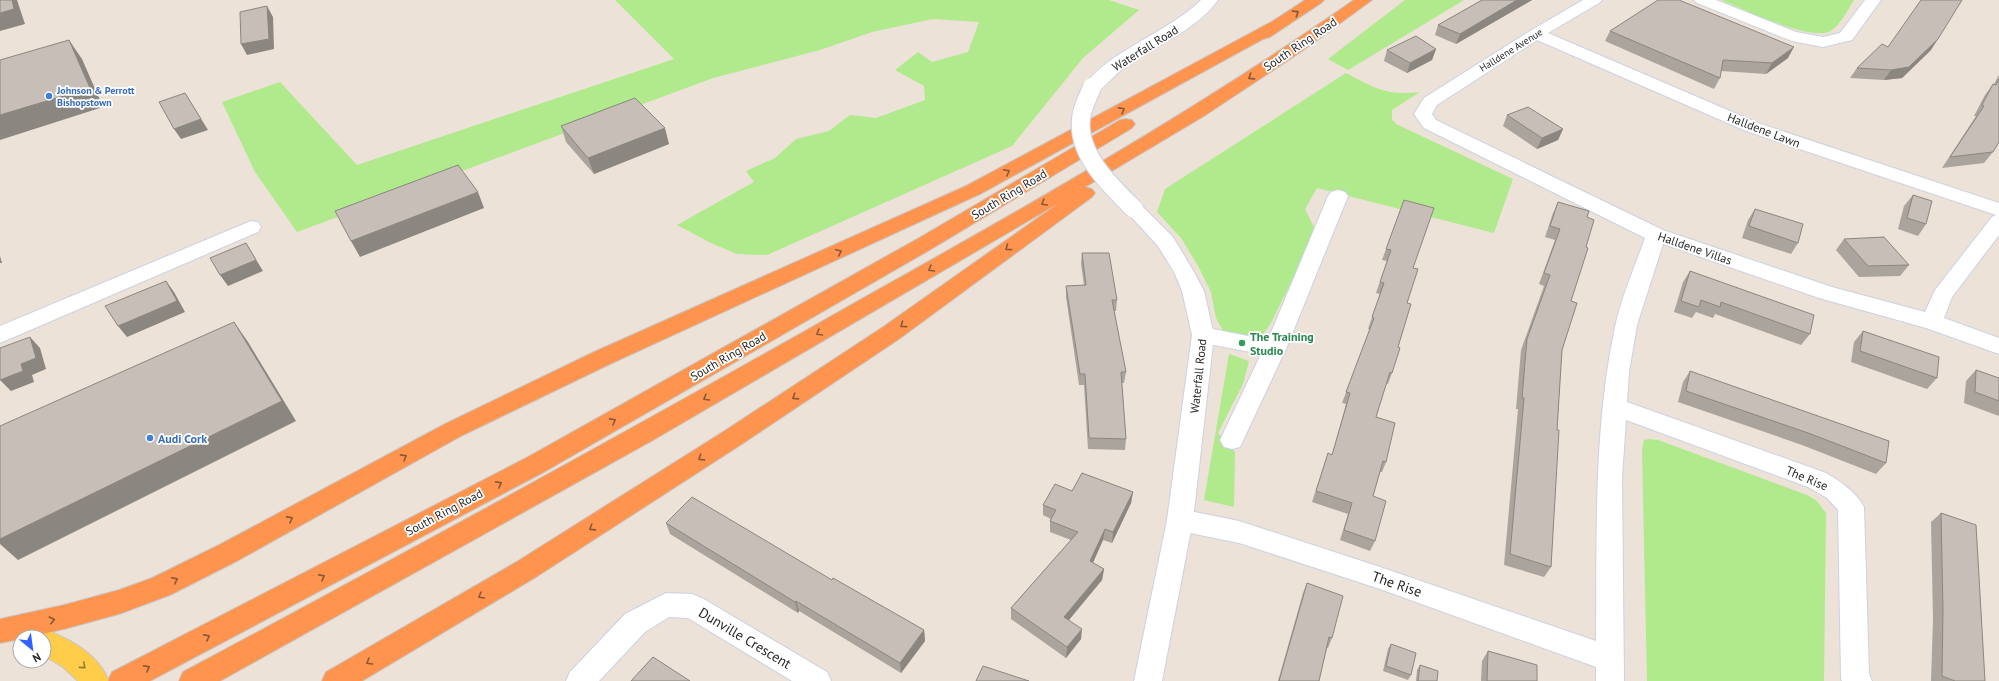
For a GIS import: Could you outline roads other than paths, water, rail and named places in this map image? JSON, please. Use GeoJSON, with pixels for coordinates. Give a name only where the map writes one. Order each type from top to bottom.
{"type":"FeatureCollection","features":[{"type":"Feature","properties":{"kind":"highway","name":"South Ring Road"},"geometry":{"type":"LineString","coordinates":[[122,681],[535,465],[642,405],[926,243],[1144,113],[1316,0]]}},
{"type":"Feature","properties":{"kind":"highway","name":"South Ring Road"},"geometry":{"type":"LineString","coordinates":[[193,681],[433,551],[647,432],[942,262],[1198,112],[1296,48],[1364,0]]}},
{"type":"Feature","properties":{"kind":"highway"},"geometry":{"type":"LineString","coordinates":[[0,631],[91,609],[161,587],[228,553],[454,430],[602,358],[804,268],[973,190],[1276,25]]}},
{"type":"Feature","properties":{"kind":"highway"},"geometry":{"type":"LineString","coordinates":[[336,681],[527,569],[760,420],[891,333],[1198,112]]}},
{"type":"Feature","properties":{"kind":"main road"},"geometry":{"type":"LineString","coordinates":[[0,631],[12,633]]}},
{"type":"Feature","properties":{"kind":"main road"},"geometry":{"type":"LineString","coordinates":[[52,646],[66,652],[90,672],[95,681]]}},
{"type":"Feature","properties":{"kind":"street","name":"Waterfall Road"},"geometry":{"type":"LineString","coordinates":[[1148,681],[1180,520],[1197,391],[1202,335],[1193,291],[1184,272],[1166,242],[1102,176],[1093,162],[1084,140],[1082,114],[1084,105],[1092,88],[1103,75],[1120,61],[1183,25],[1210,0]]}},
{"type":"Feature","properties":{"kind":"street","name":"Halldene Avenue"},"geometry":{"type":"LineString","coordinates":[[1430,102],[1536,34],[1594,0]]}},
{"type":"Feature","properties":{"kind":"street"},"geometry":{"type":"LineString","coordinates":[[1702,0],[1792,36],[1823,42],[1846,37],[1873,0]]}},
{"type":"Feature","properties":{"kind":"street","name":"Halldene Lawn"},"geometry":{"type":"LineString","coordinates":[[1536,34],[1752,127],[1946,190],[1999,210]]}},
{"type":"Feature","properties":{"kind":"street","name":"Halldene Villas"},"geometry":{"type":"LineString","coordinates":[[1430,102],[1423,114],[1430,124],[1656,235],[1826,293],[1932,322],[1999,346]]}},
{"type":"Feature","properties":{"kind":"street"},"geometry":{"type":"LineString","coordinates":[[1232,440],[1275,350],[1338,196]]}},
{"type":"Feature","properties":{"kind":"street"},"geometry":{"type":"LineString","coordinates":[[1932,322],[1942,295],[1999,221]]}},
{"type":"Feature","properties":{"kind":"street"},"geometry":{"type":"LineString","coordinates":[[0,335],[251,227]]}},
{"type":"Feature","properties":{"kind":"street","name":"The Rise"},"geometry":{"type":"LineString","coordinates":[[1180,520],[1239,532],[1380,578],[1610,670],[1610,477],[1620,349],[1626,325],[1656,235]]}},
{"type":"Feature","properties":{"kind":"street"},"geometry":{"type":"LineString","coordinates":[[1202,335],[1275,350]]}},
{"type":"Feature","properties":{"kind":"street","name":"The Rise"},"geometry":{"type":"LineString","coordinates":[[1615,407],[1817,480],[1836,491],[1851,507],[1855,678],[1858,681]]}},
{"type":"Feature","properties":{"kind":"street","name":"Dunville Crescent"},"geometry":{"type":"LineString","coordinates":[[580,681],[635,623],[666,605],[692,606],[817,681]]}},
{"type":"Feature","properties":{"kind":"place","name":"Johnson & Perrott Bishopstown"},"geometry":{"type":"Point","coordinates":[49,96]}},
{"type":"Feature","properties":{"kind":"place","name":"The Training Studio"},"geometry":{"type":"Point","coordinates":[1242,343]}},
{"type":"Feature","properties":{"kind":"place","name":"Audi Cork"},"geometry":{"type":"Point","coordinates":[150,438]}}]}
